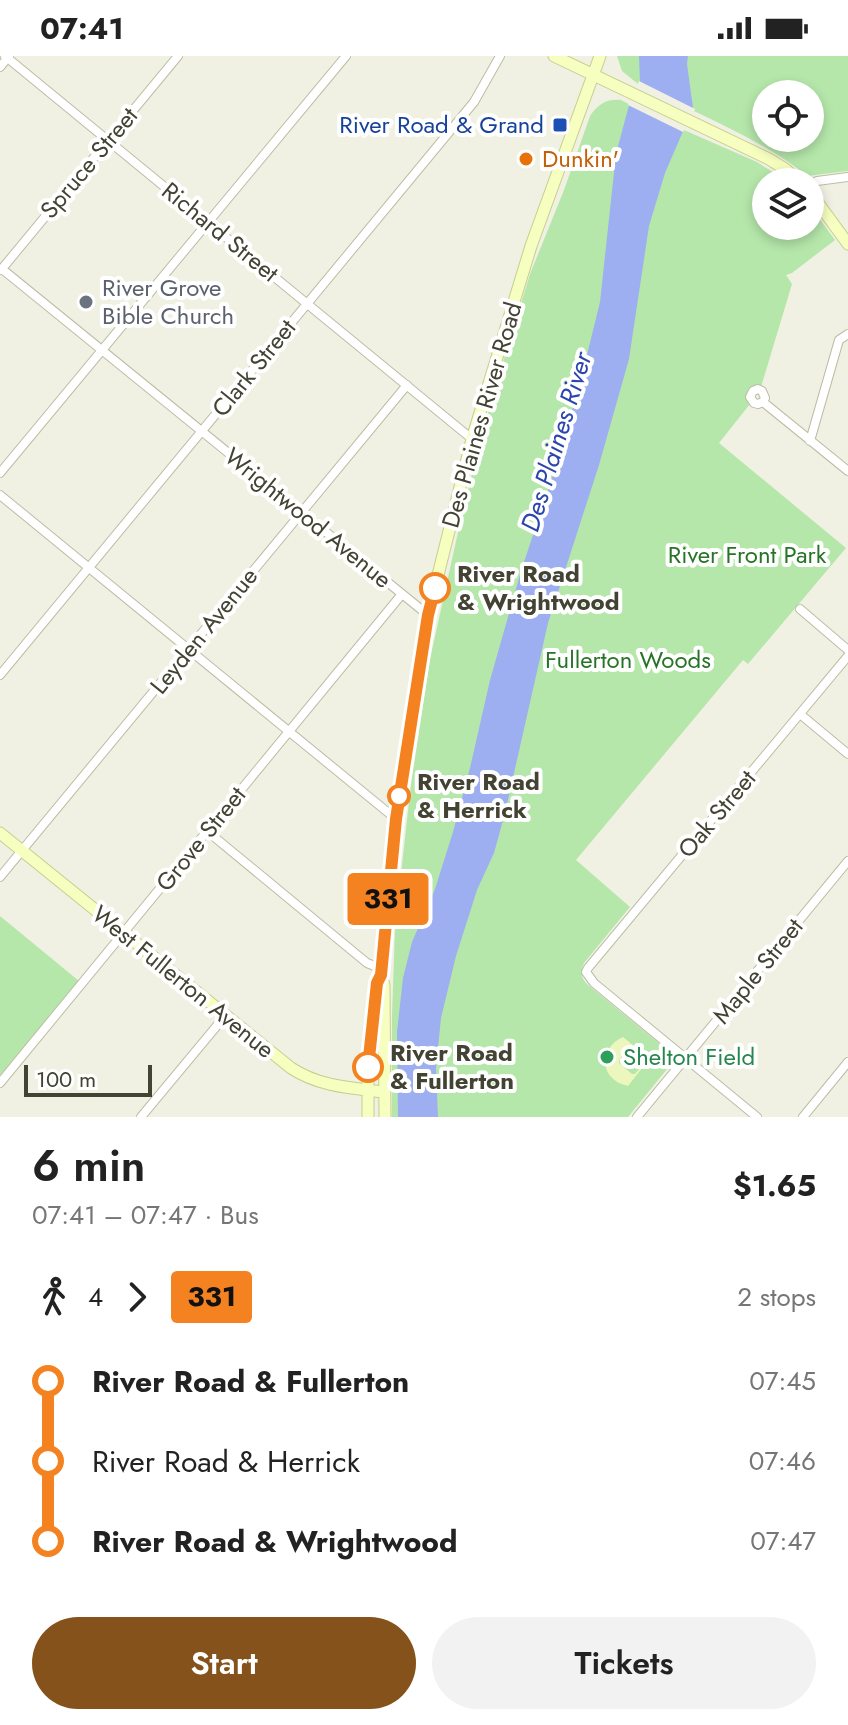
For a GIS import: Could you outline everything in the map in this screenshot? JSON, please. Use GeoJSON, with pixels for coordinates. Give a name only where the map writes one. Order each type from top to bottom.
{"type":"FeatureCollection","features":[{"type":"Feature","properties":{"kind":"main road"},"geometry":{"type":"LineString","coordinates":[[554,56],[783,168]]}},
{"type":"Feature","properties":{"kind":"main road","name":"Des Plaines River Road"},"geometry":{"type":"LineString","coordinates":[[385,1117],[382,972],[396,819],[428,615],[472,439],[531,246],[600,56]]}},
{"type":"Feature","properties":{"kind":"main road"},"geometry":{"type":"LineString","coordinates":[[824,209],[848,244]]}},
{"type":"Feature","properties":{"kind":"main road","name":"West Fullerton Avenue"},"geometry":{"type":"LineString","coordinates":[[0,833],[300,1074],[327,1084],[384,1092]]}},
{"type":"Feature","properties":{"kind":"main road","name":"Des Plaines River Road"},"geometry":{"type":"LineString","coordinates":[[368,1117],[377,983],[382,972]]}},
{"type":"Feature","properties":{"kind":"street","name":"Spruce Street"},"geometry":{"type":"LineString","coordinates":[[1,270],[178,56]]}},
{"type":"Feature","properties":{"kind":"street"},"geometry":{"type":"LineString","coordinates":[[0,473],[346,56]]}},
{"type":"Feature","properties":{"kind":"street","name":"Clark Street"},"geometry":{"type":"LineString","coordinates":[[0,675],[474,102],[500,56]]}},
{"type":"Feature","properties":{"kind":"street","name":"Richard Street"},"geometry":{"type":"LineString","coordinates":[[7,57],[472,439]]}},
{"type":"Feature","properties":{"kind":"street"},"geometry":{"type":"LineString","coordinates":[[0,67],[7,57]]}},
{"type":"Feature","properties":{"kind":"street"},"geometry":{"type":"LineString","coordinates":[[824,180],[848,177]]}},
{"type":"Feature","properties":{"kind":"street","name":"Wrightwood Avenue"},"geometry":{"type":"LineString","coordinates":[[1,270],[428,615]]}},
{"type":"Feature","properties":{"kind":"street"},"geometry":{"type":"LineString","coordinates":[[810,441],[839,340],[848,334]]}},
{"type":"Feature","properties":{"kind":"street","name":"Leyden Avenue"},"geometry":{"type":"LineString","coordinates":[[0,877],[407,385]]}},
{"type":"Feature","properties":{"kind":"street"},"geometry":{"type":"LineString","coordinates":[[763,402],[848,471]]}},
{"type":"Feature","properties":{"kind":"street"},"geometry":{"type":"LineString","coordinates":[[0,495],[396,819]]}},
{"type":"Feature","properties":{"kind":"street","name":"Grove Street"},"geometry":{"type":"LineString","coordinates":[[0,1083],[402,594]]}},
{"type":"Feature","properties":{"kind":"street"},"geometry":{"type":"LineString","coordinates":[[800,609],[848,650]]}},
{"type":"Feature","properties":{"kind":"street","name":"Oak Street"},"geometry":{"type":"LineString","coordinates":[[686,1058],[594,983],[586,972],[848,656]]}},
{"type":"Feature","properties":{"kind":"street"},"geometry":{"type":"LineString","coordinates":[[800,714],[848,754]]}},
{"type":"Feature","properties":{"kind":"street"},"geometry":{"type":"LineString","coordinates":[[207,831],[367,963],[382,972]]}},
{"type":"Feature","properties":{"kind":"street","name":"Maple Street"},"geometry":{"type":"LineString","coordinates":[[637,1117],[848,861]]}},
{"type":"Feature","properties":{"kind":"street"},"geometry":{"type":"LineString","coordinates":[[141,1117],[225,1016]]}},
{"type":"Feature","properties":{"kind":"street"},"geometry":{"type":"LineString","coordinates":[[686,1058],[757,1117]]}},
{"type":"Feature","properties":{"kind":"street"},"geometry":{"type":"LineString","coordinates":[[803,1117],[848,1062]]}},
{"type":"Feature","properties":{"kind":"green space"},"geometry":{"type":"Polygon","coordinates":[[[617,56],[848,56],[848,171],[824,174],[824,168],[797,168],[773,152],[824,152],[824,80],[752,80],[752,140],[695,109],[638,84],[622,71],[617,56]]]}},
{"type":"Feature","properties":{"kind":"green space"},"geometry":{"type":"Polygon","coordinates":[[[612,100],[621,100],[683,132],[767,168],[752,168],[752,240],[824,240],[824,225],[835,240],[786,275],[792,284],[761,387],[755,385],[748,390],[750,404],[719,443],[846,548],[748,664],[743,660],[576,860],[630,907],[584,963],[583,978],[671,1053],[674,1056],[672,1063],[628,1117],[392,1117],[395,928],[411,784],[430,659],[491,401],[530,274],[590,116],[612,100]]]}},
{"type":"Feature","properties":{"kind":"green space"},"geometry":{"type":"Polygon","coordinates":[[[0,916],[79,981],[0,1076],[0,916]]]}},
{"type":"Feature","properties":{"kind":"sand"},"geometry":{"type":"Polygon","coordinates":[[[623,1037],[652,1058],[628,1086],[612,1078],[607,1071],[606,1056],[615,1042],[623,1037]],[[632,1047],[619,1063],[635,1074],[645,1062],[644,1057],[632,1047]]]}},
{"type":"Feature","properties":{"kind":"water"},"geometry":{"type":"Polygon","coordinates":[[[639,56],[688,56],[693,108],[665,173],[649,226],[629,359],[599,465],[548,623],[494,853],[477,890],[456,956],[441,1018],[436,1068],[438,1117],[398,1117],[397,1032],[403,978],[412,942],[435,889],[453,832],[490,680],[581,379],[600,302],[616,154],[629,105],[640,82],[639,56]]]}},
{"type":"Feature","properties":{"kind":"pier"},"geometry":{"type":"Polygon","coordinates":[[[639,81],[695,109],[683,132],[628,105],[639,81]]]}},
{"type":"Feature","properties":{"kind":"bus line","name":"331"},"geometry":{"type":"LineString","coordinates":[[368,1067],[377,983],[381,975],[396,819],[428,615],[435,588]]}},
{"type":"Feature","properties":{"kind":"place","name":"River Road & Grand"},"geometry":{"type":"Point","coordinates":[560,125]}},
{"type":"Feature","properties":{"kind":"place","name":"Dunkin'"},"geometry":{"type":"Point","coordinates":[526,159]}},
{"type":"Feature","properties":{"kind":"place","name":"River Grove Bible Church"},"geometry":{"type":"Point","coordinates":[86,302]}},
{"type":"Feature","properties":{"kind":"place","name":"River Road & Wrightwood"},"geometry":{"type":"Point","coordinates":[435,588]}},
{"type":"Feature","properties":{"kind":"place","name":"River Road & Herrick"},"geometry":{"type":"Point","coordinates":[399,796]}},
{"type":"Feature","properties":{"kind":"place","name":"Shelton Field"},"geometry":{"type":"Point","coordinates":[607,1057]}},
{"type":"Feature","properties":{"kind":"place","name":"River Road & Fullerton"},"geometry":{"type":"Point","coordinates":[368,1067]}},
{"type":"Feature","properties":{"kind":"water label","name":"Des Plaines River"},"geometry":{"type":"Point","coordinates":[556,442]}},
{"type":"Feature","properties":{"kind":"park label","name":"River Front Park"},"geometry":{"type":"Point","coordinates":[747,555]}},
{"type":"Feature","properties":{"kind":"park label","name":"Fullerton Woods"},"geometry":{"type":"Point","coordinates":[628,660]}}]}
